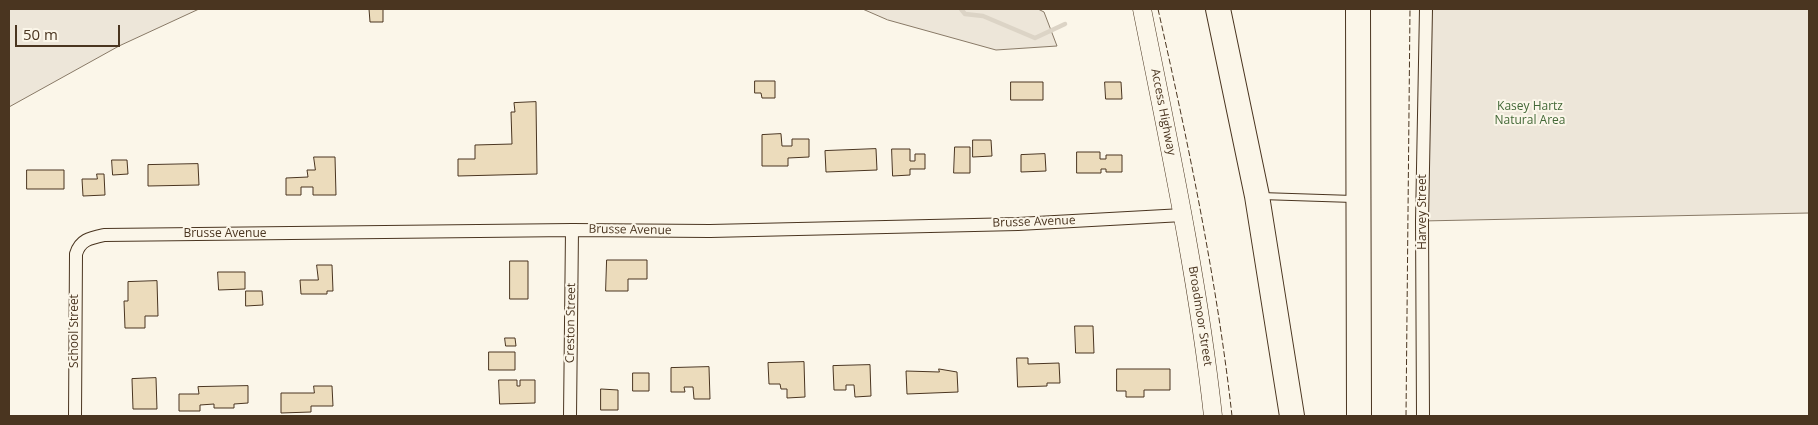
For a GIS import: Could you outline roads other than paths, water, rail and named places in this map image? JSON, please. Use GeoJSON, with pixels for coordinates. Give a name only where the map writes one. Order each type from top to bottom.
{"type":"FeatureCollection","features":[{"type":"Feature","properties":{"kind":"highway"},"geometry":{"type":"LineString","coordinates":[[1218,9],[1257,196],[1292,416]]}},
{"type":"Feature","properties":{"kind":"highway"},"geometry":{"type":"LineString","coordinates":[[1358,9],[1359,416]]}},
{"type":"Feature","properties":{"kind":"street","name":"Access Highway"},"geometry":{"type":"LineString","coordinates":[[1142,9],[1184,215]]}},
{"type":"Feature","properties":{"kind":"street","name":"Harvey Street"},"geometry":{"type":"LineString","coordinates":[[1423,416],[1422,211],[1426,9]]}},
{"type":"Feature","properties":{"kind":"street","name":"Brusse Avenue"},"geometry":{"type":"LineString","coordinates":[[78,246],[88,238],[104,235],[572,230],[710,231],[1018,224],[1184,215]]}},
{"type":"Feature","properties":{"kind":"street","name":"Broadmoor Street"},"geometry":{"type":"LineString","coordinates":[[1184,215],[1205,341],[1213,416]]}},
{"type":"Feature","properties":{"kind":"street","name":"Creston Street"},"geometry":{"type":"LineString","coordinates":[[570,416],[572,230]]}},
{"type":"Feature","properties":{"kind":"street","name":"School Street"},"geometry":{"type":"LineString","coordinates":[[75,416],[76,254],[78,246]]}},
{"type":"Feature","properties":{"kind":"lane"},"geometry":{"type":"LineString","coordinates":[[1257,196],[1358,200]]}},
{"type":"Feature","properties":{"kind":"waterway"},"geometry":{"type":"LineString","coordinates":[[961,9],[965,14],[983,16],[1035,38],[1065,24]]}},
{"type":"Feature","properties":{"kind":"park label","name":"Kasey Hartz Natural Area"},"geometry":{"type":"Point","coordinates":[1530,114]}}]}
